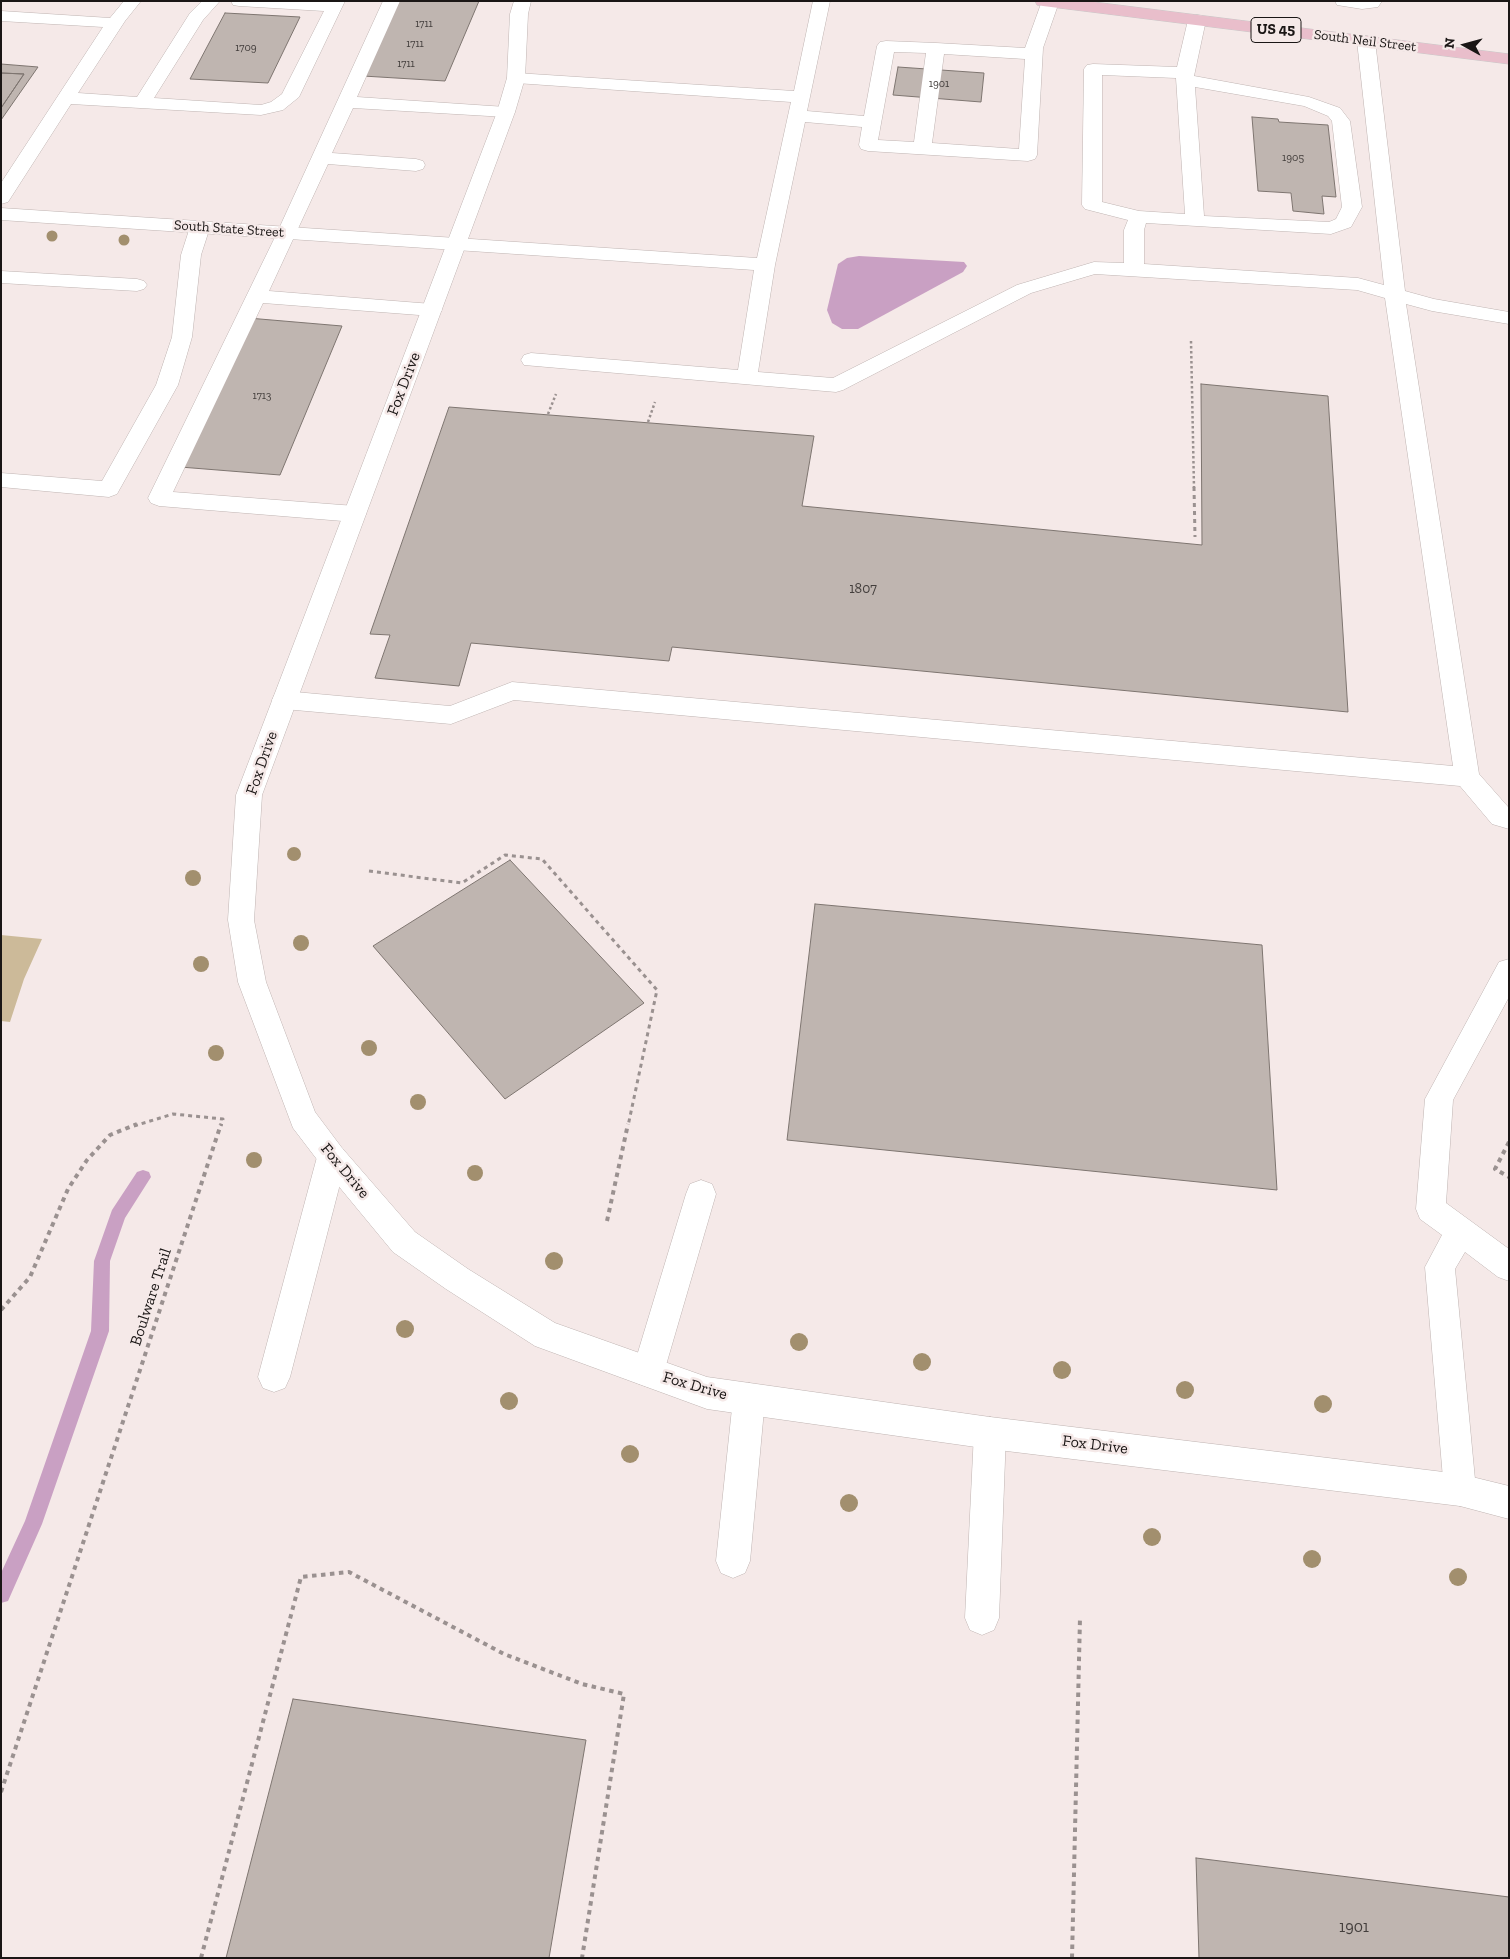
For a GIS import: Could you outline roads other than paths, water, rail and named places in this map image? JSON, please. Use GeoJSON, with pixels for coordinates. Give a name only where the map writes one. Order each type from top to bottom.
{"type":"FeatureCollection","features":[{"type":"Feature","properties":{"kind":"main road","name":"South Neil Street"},"geometry":{"type":"LineString","coordinates":[[1046,2],[1509,59]]}},
{"type":"Feature","properties":{"kind":"street"},"geometry":{"type":"LineString","coordinates":[[1,198],[114,24],[133,1]]}},
{"type":"Feature","properties":{"kind":"street"},"geometry":{"type":"LineString","coordinates":[[142,103],[196,16],[212,1]]}},
{"type":"Feature","properties":{"kind":"street"},"geometry":{"type":"LineString","coordinates":[[66,98],[261,110],[277,106],[290,96],[336,4],[239,1]]}},
{"type":"Feature","properties":{"kind":"street"},"geometry":{"type":"LineString","coordinates":[[355,514],[159,498],[287,233],[392,1]]}},
{"type":"Feature","properties":{"kind":"street","name":"Fox Drive"},"geometry":{"type":"LineString","coordinates":[[523,1],[518,14],[516,78],[506,112],[249,795],[241,920],[252,982],[303,1120],[404,1242],[457,1280],[546,1335],[707,1393],[990,1433],[1460,1490],[1509,1503]]}},
{"type":"Feature","properties":{"kind":"street"},"geometry":{"type":"LineString","coordinates":[[747,378],[765,265],[822,1]]}},
{"type":"Feature","properties":{"kind":"street"},"geometry":{"type":"LineString","coordinates":[[1343,1],[1362,4],[1374,1]]}},
{"type":"Feature","properties":{"kind":"street"},"geometry":{"type":"LineString","coordinates":[[1034,54],[886,46],[868,145],[1028,155],[1034,54],[1046,2]]}},
{"type":"Feature","properties":{"kind":"street"},"geometry":{"type":"LineString","coordinates":[[1,16],[114,24]]}},
{"type":"Feature","properties":{"kind":"street"},"geometry":{"type":"LineString","coordinates":[[1195,221],[1186,76],[1197,20]]}},
{"type":"Feature","properties":{"kind":"street"},"geometry":{"type":"LineString","coordinates":[[1366,41],[1396,295],[1467,777],[1501,817],[1509,819]]}},
{"type":"Feature","properties":{"kind":"street"},"geometry":{"type":"LineString","coordinates":[[922,148],[936,48]]}},
{"type":"Feature","properties":{"kind":"street"},"geometry":{"type":"LineString","coordinates":[[1093,69],[1186,76],[1309,102],[1334,112],[1341,121],[1352,207],[1344,223],[1331,228],[1195,221],[1140,217],[1092,205],[1093,69]]}},
{"type":"Feature","properties":{"kind":"street"},"geometry":{"type":"LineString","coordinates":[[516,78],[802,97]]}},
{"type":"Feature","properties":{"kind":"street"},"geometry":{"type":"LineString","coordinates":[[346,102],[506,112]]}},
{"type":"Feature","properties":{"kind":"street"},"geometry":{"type":"LineString","coordinates":[[798,116],[872,122]]}},
{"type":"Feature","properties":{"kind":"street"},"geometry":{"type":"LineString","coordinates":[[320,158],[416,165]]}},
{"type":"Feature","properties":{"kind":"street","name":"South State Street"},"geometry":{"type":"LineString","coordinates":[[1,214],[765,265]]}},
{"type":"Feature","properties":{"kind":"street"},"geometry":{"type":"LineString","coordinates":[[1134,269],[1134,230],[1140,217]]}},
{"type":"Feature","properties":{"kind":"street"},"geometry":{"type":"LineString","coordinates":[[1,480],[109,489],[167,385],[182,337],[191,254],[200,227]]}},
{"type":"Feature","properties":{"kind":"street"},"geometry":{"type":"LineString","coordinates":[[531,360],[836,385],[1024,289],[1094,268],[1358,284],[1432,305],[1509,318]]}},
{"type":"Feature","properties":{"kind":"street"},"geometry":{"type":"LineString","coordinates":[[1,276],[137,285]]}},
{"type":"Feature","properties":{"kind":"street"},"geometry":{"type":"LineString","coordinates":[[256,296],[432,310]]}},
{"type":"Feature","properties":{"kind":"street"},"geometry":{"type":"LineString","coordinates":[[284,700],[451,716],[512,691],[1467,777]]}},
{"type":"Feature","properties":{"kind":"street"},"geometry":{"type":"LineString","coordinates":[[1509,970],[1439,1099],[1431,1209],[1509,1267]]}},
{"type":"Feature","properties":{"kind":"street"},"geometry":{"type":"LineString","coordinates":[[274,1377],[332,1157]]}},
{"type":"Feature","properties":{"kind":"street"},"geometry":{"type":"LineString","coordinates":[[648,1372],[701,1194]]}},
{"type":"Feature","properties":{"kind":"street"},"geometry":{"type":"LineString","coordinates":[[1460,1232],[1440,1267],[1460,1490]]}},
{"type":"Feature","properties":{"kind":"street"},"geometry":{"type":"LineString","coordinates":[[733,1561],[749,1399]]}},
{"type":"Feature","properties":{"kind":"street"},"geometry":{"type":"LineString","coordinates":[[982,1618],[990,1433]]}},
{"type":"Feature","properties":{"kind":"waterway"},"geometry":{"type":"LineString","coordinates":[[1,1594],[33,1524],[100,1331],[102,1261],[118,1215],[143,1177]]}}]}
